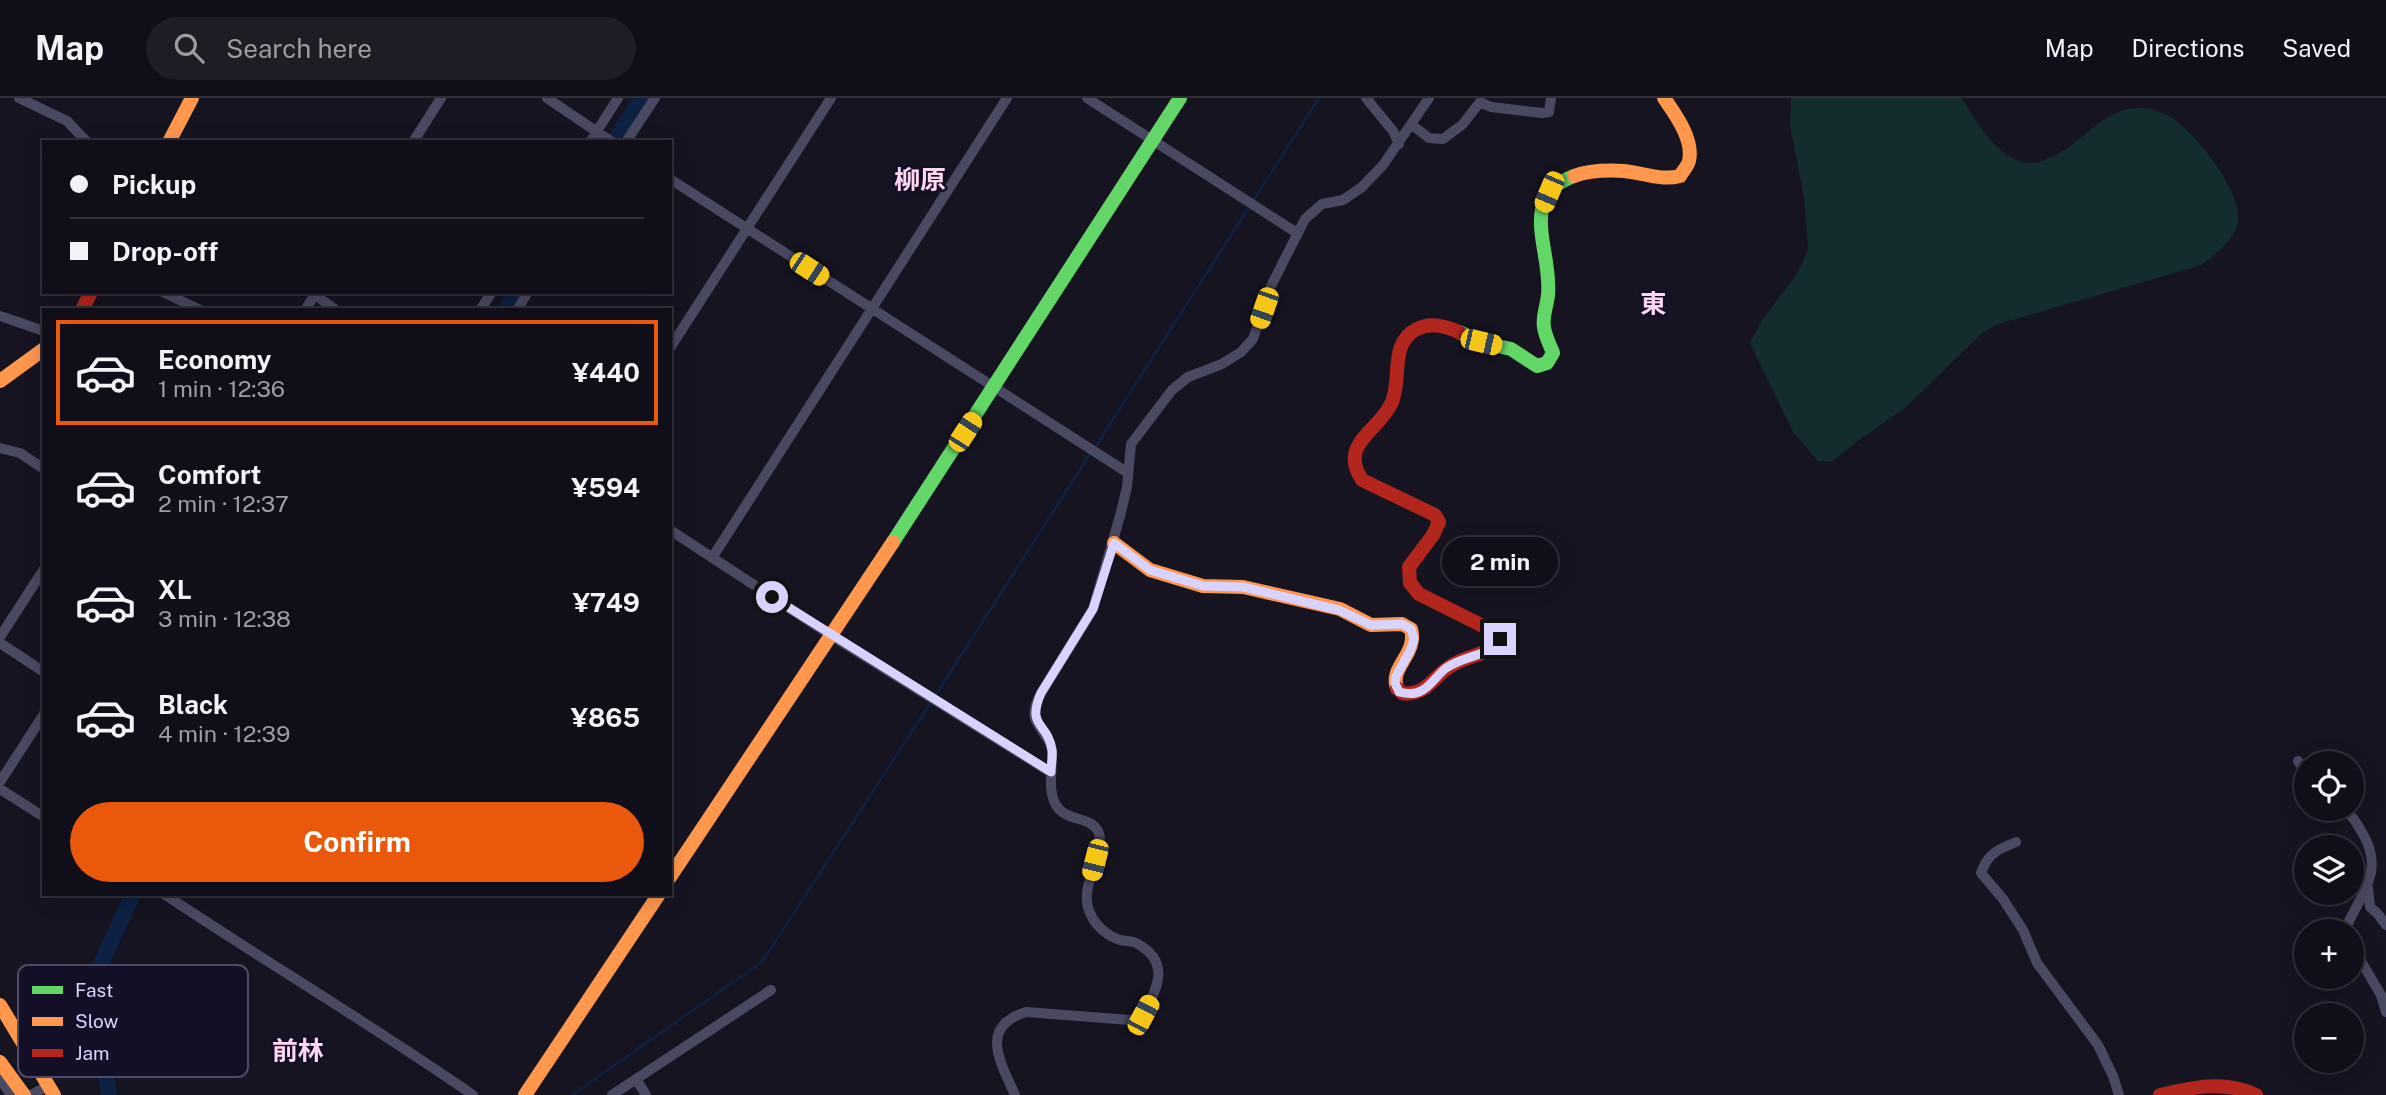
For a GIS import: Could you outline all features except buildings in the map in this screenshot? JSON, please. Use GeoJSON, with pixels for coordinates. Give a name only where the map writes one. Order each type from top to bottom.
{"type":"FeatureCollection","features":[{"type":"Feature","properties":{"kind":"main road"},"geometry":{"type":"LineString","coordinates":[[170,140],[192,98]]}},
{"type":"Feature","properties":{"kind":"main road"},"geometry":{"type":"LineString","coordinates":[[672,874],[832,636],[1181,98]]}},
{"type":"Feature","properties":{"kind":"main road"},"geometry":{"type":"LineString","coordinates":[[1114,543],[1150,570],[1203,586],[1243,587],[1339,610],[1371,625],[1402,624],[1411,629],[1413,634],[1410,651],[1395,683],[1399,692],[1406,694],[1425,690],[1445,669],[1497,646],[1500,639],[1495,632],[1419,594],[1410,583],[1409,567],[1433,535],[1438,522],[1435,514],[1362,480],[1353,465],[1355,452],[1390,408],[1395,393],[1398,350],[1406,335],[1423,326],[1442,325],[1481,342],[1513,350],[1537,366],[1548,363],[1553,353],[1543,326],[1548,293],[1548,265],[1542,229],[1542,208],[1549,192],[1556,183],[1590,172],[1625,171],[1669,180],[1680,176],[1689,161],[1688,145],[1680,121],[1664,98]]}},
{"type":"Feature","properties":{"kind":"main road"},"geometry":{"type":"LineString","coordinates":[[0,381],[42,350]]}},
{"type":"Feature","properties":{"kind":"main road"},"geometry":{"type":"LineString","coordinates":[[525,1095],[658,896]]}},
{"type":"Feature","properties":{"kind":"main road"},"geometry":{"type":"LineString","coordinates":[[0,1006],[18,1036]]}},
{"type":"Feature","properties":{"kind":"main road"},"geometry":{"type":"LineString","coordinates":[[0,1062],[24,1095]]}},
{"type":"Feature","properties":{"kind":"main road"},"geometry":{"type":"LineString","coordinates":[[0,1070],[18,1095]]}},
{"type":"Feature","properties":{"kind":"main road"},"geometry":{"type":"LineString","coordinates":[[2160,1095],[2210,1085],[2232,1085],[2245,1088],[2256,1095]]}},
{"type":"Feature","properties":{"kind":"street"},"geometry":{"type":"LineString","coordinates":[[19,98],[67,121],[86,140]]}},
{"type":"Feature","properties":{"kind":"street"},"geometry":{"type":"LineString","coordinates":[[414,140],[441,98]]}},
{"type":"Feature","properties":{"kind":"street"},"geometry":{"type":"LineString","coordinates":[[547,98],[609,140]]}},
{"type":"Feature","properties":{"kind":"street"},"geometry":{"type":"LineString","coordinates":[[591,140],[618,98]]}},
{"type":"Feature","properties":{"kind":"street"},"geometry":{"type":"LineString","coordinates":[[627,140],[655,98]]}},
{"type":"Feature","properties":{"kind":"street"},"geometry":{"type":"LineString","coordinates":[[672,345],[831,98]]}},
{"type":"Feature","properties":{"kind":"street"},"geometry":{"type":"LineString","coordinates":[[712,558],[1007,98]]}},
{"type":"Feature","properties":{"kind":"street"},"geometry":{"type":"LineString","coordinates":[[1087,98],[1297,233]]}},
{"type":"Feature","properties":{"kind":"street"},"geometry":{"type":"LineString","coordinates":[[1015,1095],[996,1045],[1002,1026],[1015,1015],[1026,1012],[1130,1020],[1143,1015],[1156,992],[1158,964],[1150,954],[1134,942],[1117,939],[1099,928],[1089,911],[1086,895],[1101,842],[1098,831],[1092,824],[1066,816],[1053,799],[1052,748],[1035,720],[1035,707],[1041,693],[1093,609],[1114,543],[1132,443],[1172,390],[1188,377],[1222,364],[1241,352],[1253,339],[1271,286],[1305,219],[1322,204],[1343,200],[1362,187],[1399,144],[1429,98]]}},
{"type":"Feature","properties":{"kind":"street"},"geometry":{"type":"LineString","coordinates":[[1412,125],[1429,138],[1443,139],[1463,124],[1482,99],[1491,107],[1542,113],[1549,112],[1551,98]]}},
{"type":"Feature","properties":{"kind":"street"},"geometry":{"type":"LineString","coordinates":[[1372,100],[1399,144]]}},
{"type":"Feature","properties":{"kind":"street"},"geometry":{"type":"LineString","coordinates":[[672,180],[1128,473]]}},
{"type":"Feature","properties":{"kind":"street"},"geometry":{"type":"LineString","coordinates":[[315,294],[333,308]]}},
{"type":"Feature","properties":{"kind":"street"},"geometry":{"type":"LineString","coordinates":[[0,316],[42,330]]}},
{"type":"Feature","properties":{"kind":"street"},"geometry":{"type":"LineString","coordinates":[[0,447],[20,453],[42,468]]}},
{"type":"Feature","properties":{"kind":"street"},"geometry":{"type":"LineString","coordinates":[[672,531],[832,636],[1051,772]]}},
{"type":"Feature","properties":{"kind":"street"},"geometry":{"type":"LineString","coordinates":[[42,572],[0,640],[42,671]]}},
{"type":"Feature","properties":{"kind":"street"},"geometry":{"type":"LineString","coordinates":[[0,782],[42,717]]}},
{"type":"Feature","properties":{"kind":"street"},"geometry":{"type":"LineString","coordinates":[[0,789],[42,816]]}},
{"type":"Feature","properties":{"kind":"street"},"geometry":{"type":"LineString","coordinates":[[2351,919],[2372,880],[2372,851],[2356,821]]}},
{"type":"Feature","properties":{"kind":"street"},"geometry":{"type":"LineString","coordinates":[[2016,842],[1987,858],[1981,873],[2023,930],[2037,963],[2098,1045],[2119,1095]]}},
{"type":"Feature","properties":{"kind":"street"},"geometry":{"type":"LineString","coordinates":[[2368,888],[2370,907],[2386,925]]}},
{"type":"Feature","properties":{"kind":"street"},"geometry":{"type":"LineString","coordinates":[[167,896],[273,967],[400,1045],[473,1095]]}},
{"type":"Feature","properties":{"kind":"street"},"geometry":{"type":"LineString","coordinates":[[2364,966],[2381,995],[2386,1012]]}},
{"type":"Feature","properties":{"kind":"street"},"geometry":{"type":"LineString","coordinates":[[612,1095],[771,990]]}},
{"type":"Feature","properties":{"kind":"street"},"geometry":{"type":"LineString","coordinates":[[0,1079],[11,1095]]}},
{"type":"Feature","properties":{"kind":"street"},"geometry":{"type":"LineString","coordinates":[[636,1079],[646,1095]]}},
{"type":"Feature","properties":{"kind":"street"},"geometry":{"type":"LineString","coordinates":[[31,1095],[51,1090]]}},
{"type":"Feature","properties":{"kind":"green space"},"geometry":{"type":"Polygon","coordinates":[[[1791,98],[1962,98],[1982,130],[2000,149],[2022,162],[2034,163],[2061,152],[2114,114],[2127,109],[2154,110],[2172,118],[2184,128],[2217,166],[2233,195],[2238,221],[2224,246],[2202,265],[1995,325],[1981,334],[1906,407],[1832,462],[1818,461],[1793,432],[1750,343],[1762,320],[1797,274],[1808,249],[1804,197],[1790,125],[1791,98]]]}},
{"type":"Feature","properties":{"kind":"waterway"},"geometry":{"type":"LineString","coordinates":[[615,140],[642,98]]}},
{"type":"Feature","properties":{"kind":"waterway"},"geometry":{"type":"LineString","coordinates":[[1253,201],[1319,98]]}},
{"type":"Feature","properties":{"kind":"waterway"},"geometry":{"type":"LineString","coordinates":[[1094,449],[1249,207]]}},
{"type":"Feature","properties":{"kind":"waterway"},"geometry":{"type":"LineString","coordinates":[[506,308],[515,294]]}},
{"type":"Feature","properties":{"kind":"waterway"},"geometry":{"type":"LineString","coordinates":[[935,696],[1090,454]]}},
{"type":"Feature","properties":{"kind":"waterway"},"geometry":{"type":"LineString","coordinates":[[572,1095],[762,962],[931,702]]}},
{"type":"Feature","properties":{"kind":"waterway"},"geometry":{"type":"LineString","coordinates":[[100,965],[132,896]]}},
{"type":"Feature","properties":{"kind":"waterway"},"geometry":{"type":"LineString","coordinates":[[106,1077],[109,1095]]}},
{"type":"Feature","properties":{"kind":"traffic: fast"},"geometry":{"type":"LineString","coordinates":[[893,542],[1180,98]]}},
{"type":"Feature","properties":{"kind":"traffic: fast"},"geometry":{"type":"LineString","coordinates":[[1459,332],[1484,343],[1511,349],[1537,366],[1547,363],[1553,353],[1545,334],[1544,323],[1548,273],[1541,229],[1542,209],[1546,197],[1554,188],[1574,176]]}},
{"type":"Feature","properties":{"kind":"traffic: slow"},"geometry":{"type":"LineString","coordinates":[[170,140],[192,98]]}},
{"type":"Feature","properties":{"kind":"traffic: slow"},"geometry":{"type":"LineString","coordinates":[[1574,176],[1611,171],[1659,177],[1680,176],[1689,161],[1689,144],[1664,98]]}},
{"type":"Feature","properties":{"kind":"traffic: slow"},"geometry":{"type":"LineString","coordinates":[[0,381],[42,350]]}},
{"type":"Feature","properties":{"kind":"traffic: slow"},"geometry":{"type":"LineString","coordinates":[[672,874],[893,542]]}},
{"type":"Feature","properties":{"kind":"traffic: slow"},"geometry":{"type":"LineString","coordinates":[[1114,543],[1150,570],[1203,586],[1243,587],[1340,609],[1371,625],[1402,624],[1411,629],[1412,638],[1411,646],[1397,673],[1397,688]]}},
{"type":"Feature","properties":{"kind":"traffic: slow"},"geometry":{"type":"LineString","coordinates":[[525,1095],[658,896]]}},
{"type":"Feature","properties":{"kind":"traffic: slow"},"geometry":{"type":"LineString","coordinates":[[0,1005],[18,1035]]}},
{"type":"Feature","properties":{"kind":"traffic: slow"},"geometry":{"type":"LineString","coordinates":[[0,1062],[24,1095]]}},
{"type":"Feature","properties":{"kind":"traffic: slow"},"geometry":{"type":"LineString","coordinates":[[43,1077],[54,1095]]}},
{"type":"Feature","properties":{"kind":"traffic: jam"},"geometry":{"type":"LineString","coordinates":[[83,308],[90,294]]}},
{"type":"Feature","properties":{"kind":"traffic: jam"},"geometry":{"type":"LineString","coordinates":[[1397,688],[1402,693],[1418,692],[1447,668],[1497,646],[1500,639],[1495,632],[1419,594],[1410,583],[1409,567],[1433,535],[1439,522],[1435,515],[1362,480],[1356,467],[1358,447],[1392,402],[1399,352],[1408,335],[1417,329],[1433,325],[1459,332]]}},
{"type":"Feature","properties":{"kind":"traffic: jam"},"geometry":{"type":"LineString","coordinates":[[2160,1095],[2208,1086],[2244,1090],[2256,1095]]}},
{"type":"Feature","properties":{"kind":"district","name":"柳原"},"geometry":{"type":"Point","coordinates":[920,179]}},
{"type":"Feature","properties":{"kind":"district","name":"東"},"geometry":{"type":"Point","coordinates":[1653,303]}},
{"type":"Feature","properties":{"kind":"district","name":"前林"},"geometry":{"type":"Point","coordinates":[298,1050]}},
{"type":"Feature","properties":{"kind":"route"},"geometry":{"type":"LineString","coordinates":[[772,597],[1051,772],[1052,748],[1035,720],[1035,707],[1093,609],[1114,543],[1150,570],[1203,586],[1243,587],[1339,610],[1371,625],[1402,624],[1411,629],[1414,639],[1396,676],[1396,687],[1399,692],[1406,694],[1425,690],[1445,669],[1464,659],[1488,652],[1497,646],[1500,639]]}}]}
